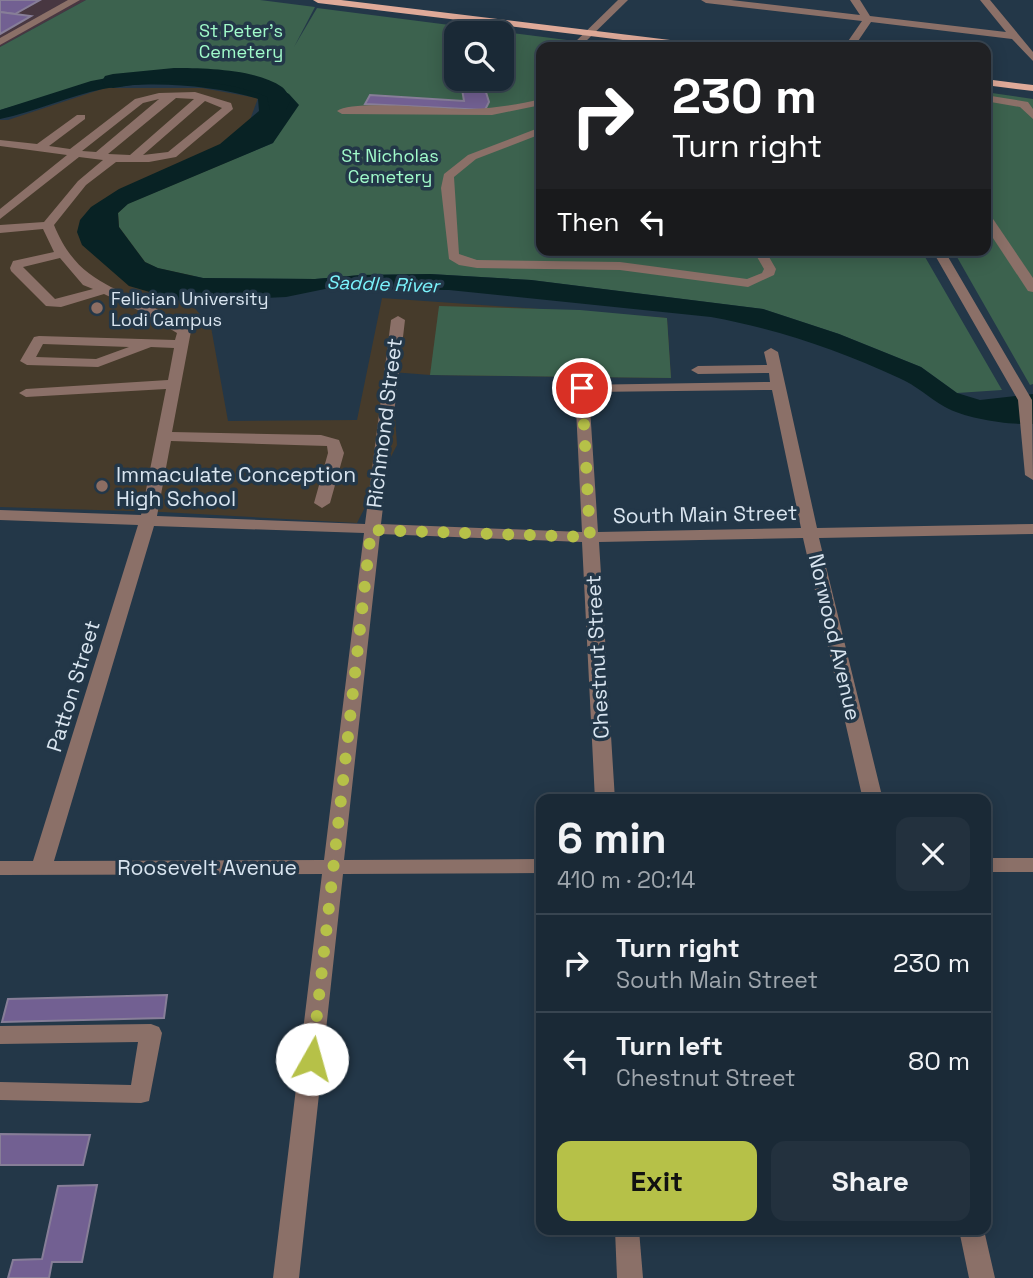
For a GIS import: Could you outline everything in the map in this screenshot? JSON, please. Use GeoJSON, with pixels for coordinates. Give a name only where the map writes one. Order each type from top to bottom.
{"type":"FeatureCollection","features":[{"type":"Feature","properties":{"kind":"main road"},"geometry":{"type":"LineString","coordinates":[[318,0],[662,42]]}},
{"type":"Feature","properties":{"kind":"main road"},"geometry":{"type":"LineString","coordinates":[[991,83],[1033,88]]}},
{"type":"Feature","properties":{"kind":"street"},"geometry":{"type":"LineString","coordinates":[[0,42],[75,0]]}},
{"type":"Feature","properties":{"kind":"street"},"geometry":{"type":"LineString","coordinates":[[580,42],[623,0]]}},
{"type":"Feature","properties":{"kind":"street"},"geometry":{"type":"LineString","coordinates":[[706,0],[1015,36]]}},
{"type":"Feature","properties":{"kind":"street"},"geometry":{"type":"LineString","coordinates":[[855,0],[867,19]]}},
{"type":"Feature","properties":{"kind":"street"},"geometry":{"type":"LineString","coordinates":[[985,0],[1033,58]]}},
{"type":"Feature","properties":{"kind":"street"},"geometry":{"type":"LineString","coordinates":[[852,42],[867,19]]}},
{"type":"Feature","properties":{"kind":"street"},"geometry":{"type":"LineString","coordinates":[[0,143],[74,153],[106,157],[157,159],[172,155],[228,109],[222,102],[173,95],[158,95],[139,101],[74,153],[0,215]]}},
{"type":"Feature","properties":{"kind":"street"},"geometry":{"type":"LineString","coordinates":[[0,229],[48,225],[106,157],[173,95]]}},
{"type":"Feature","properties":{"kind":"street"},"geometry":{"type":"LineString","coordinates":[[133,158],[201,98]]}},
{"type":"Feature","properties":{"kind":"street"},"geometry":{"type":"LineString","coordinates":[[991,99],[1024,104],[1033,116]]}},
{"type":"Feature","properties":{"kind":"street"},"geometry":{"type":"LineString","coordinates":[[342,111],[372,109],[481,113],[511,110],[536,103]]}},
{"type":"Feature","properties":{"kind":"street"},"geometry":{"type":"LineString","coordinates":[[39,148],[80,117]]}},
{"type":"Feature","properties":{"kind":"street"},"geometry":{"type":"LineString","coordinates":[[536,132],[472,157],[448,176],[453,256],[458,260],[477,264],[599,264],[748,283],[768,275],[770,269],[762,256]]}},
{"type":"Feature","properties":{"kind":"street"},"geometry":{"type":"LineString","coordinates":[[48,225],[57,248],[88,282],[147,309],[184,331],[181,344],[38,340],[27,361],[98,362],[146,345]]}},
{"type":"Feature","properties":{"kind":"street"},"geometry":{"type":"LineString","coordinates":[[991,225],[1033,288]]}},
{"type":"Feature","properties":{"kind":"street"},"geometry":{"type":"LineString","coordinates":[[62,254],[18,264],[16,268],[51,303],[61,303],[105,290]]}},
{"type":"Feature","properties":{"kind":"street"},"geometry":{"type":"LineString","coordinates":[[941,256],[1024,400],[1033,475]]}},
{"type":"Feature","properties":{"kind":"street","name":"Richmond Street"},"geometry":{"type":"LineString","coordinates":[[286,1278],[335,867],[371,530],[398,320]]}},
{"type":"Feature","properties":{"kind":"street","name":"Patton Street"},"geometry":{"type":"LineString","coordinates":[[42,866],[148,520],[181,344]]}},
{"type":"Feature","properties":{"kind":"street","name":"Norwood Avenue"},"geometry":{"type":"LineString","coordinates":[[771,352],[810,533],[872,794]]}},
{"type":"Feature","properties":{"kind":"street"},"geometry":{"type":"LineString","coordinates":[[698,370],[775,369]]}},
{"type":"Feature","properties":{"kind":"street"},"geometry":{"type":"LineString","coordinates":[[26,393],[174,384]]}},
{"type":"Feature","properties":{"kind":"street","name":"Chestnut Street"},"geometry":{"type":"LineString","coordinates":[[605,794],[582,388],[779,386]]}},
{"type":"Feature","properties":{"kind":"street"},"geometry":{"type":"LineString","coordinates":[[164,436],[321,439],[334,443],[337,453],[322,502]]}},
{"type":"Feature","properties":{"kind":"street","name":"South Main Street"},"geometry":{"type":"LineString","coordinates":[[0,515],[590,537],[1032,530]]}},
{"type":"Feature","properties":{"kind":"street"},"geometry":{"type":"LineString","coordinates":[[991,865],[1033,865]]}},
{"type":"Feature","properties":{"kind":"street","name":"Roosevelt Avenue"},"geometry":{"type":"LineString","coordinates":[[0,868],[536,866]]}},
{"type":"Feature","properties":{"kind":"street"},"geometry":{"type":"LineString","coordinates":[[0,1034],[151,1033],[141,1094],[0,1091]]}},
{"type":"Feature","properties":{"kind":"street"},"geometry":{"type":"LineString","coordinates":[[627,1235],[630,1278]]}},
{"type":"Feature","properties":{"kind":"street"},"geometry":{"type":"LineString","coordinates":[[972,1235],[982,1278]]}},
{"type":"Feature","properties":{"kind":"shaded area"},"geometry":{"type":"Polygon","coordinates":[[[0,0],[86,0],[0,47],[0,0]]]}},
{"type":"Feature","properties":{"kind":"shaded area","name":"Felician University Lodi Campus"},"geometry":{"type":"Polygon","coordinates":[[[105,88],[202,88],[258,98],[185,297],[211,327],[228,421],[357,420],[382,298],[667,318],[671,378],[430,375],[392,372],[397,445],[357,523],[162,512],[0,507],[0,120],[8,120],[105,88]]]}},
{"type":"Feature","properties":{"kind":"green space","name":"St Nicholas Cemetery"},"geometry":{"type":"Polygon","coordinates":[[[86,0],[260,0],[315,7],[294,47],[317,8],[444,24],[444,91],[514,91],[514,33],[583,42],[536,42],[536,256],[924,256],[1002,390],[957,393],[921,367],[839,334],[763,309],[531,280],[430,274],[315,279],[203,278],[157,268],[145,262],[119,227],[118,213],[127,204],[273,143],[289,94],[123,75],[0,110],[0,47],[86,0]]]}},
{"type":"Feature","properties":{"kind":"green space"},"geometry":{"type":"Polygon","coordinates":[[[991,93],[1033,99],[1033,384],[1030,385],[956,256],[991,256],[991,93]]]}},
{"type":"Feature","properties":{"kind":"green space"},"geometry":{"type":"Polygon","coordinates":[[[439,306],[580,310],[667,318],[671,378],[430,375],[439,306]]]}},
{"type":"Feature","properties":{"kind":"water","name":"Saddle River"},"geometry":{"type":"Polygon","coordinates":[[[123,75],[201,75],[272,84],[289,94],[299,105],[273,143],[128,204],[118,213],[119,227],[145,262],[158,268],[203,278],[315,279],[430,274],[531,280],[763,309],[839,334],[921,367],[957,393],[980,400],[1033,394],[1033,424],[1000,422],[964,415],[945,407],[905,381],[854,358],[784,334],[711,317],[449,290],[325,289],[286,297],[184,302],[129,286],[82,245],[77,232],[80,220],[91,207],[119,189],[220,144],[259,111],[258,99],[241,94],[181,85],[140,85],[90,92],[0,119],[0,110],[91,81],[123,75]]]}},
{"type":"Feature","properties":{"kind":"building"},"geometry":{"type":"Polygon","coordinates":[[[0,0],[40,0],[15,14],[0,12],[0,0]]]}},
{"type":"Feature","properties":{"kind":"building"},"geometry":{"type":"Polygon","coordinates":[[[0,12],[15,14],[31,16],[0,34],[0,12]]]}},
{"type":"Feature","properties":{"kind":"building"},"geometry":{"type":"Polygon","coordinates":[[[462,91],[486,91],[489,102],[485,110],[365,104],[370,95],[464,101],[462,91]]]}},
{"type":"Feature","properties":{"kind":"building"},"geometry":{"type":"Polygon","coordinates":[[[167,995],[164,1018],[2,1022],[8,999],[167,995]]]}},
{"type":"Feature","properties":{"kind":"building"},"geometry":{"type":"Polygon","coordinates":[[[0,1134],[90,1135],[83,1165],[0,1165],[0,1134]]]}},
{"type":"Feature","properties":{"kind":"building"},"geometry":{"type":"Polygon","coordinates":[[[97,1185],[82,1262],[52,1262],[49,1278],[8,1278],[13,1260],[42,1259],[58,1186],[97,1185]]]}},
{"type":"Feature","properties":{"kind":"waterway","name":"Saddle River"},"geometry":{"type":"LineString","coordinates":[[113,81],[174,74],[238,79],[275,92],[280,100],[278,105]]}},
{"type":"Feature","properties":{"kind":"place","name":"Felician University Lodi Campus"},"geometry":{"type":"Point","coordinates":[97,308]}},
{"type":"Feature","properties":{"kind":"place","name":"Immaculate Conception High School"},"geometry":{"type":"Point","coordinates":[102,486]}},
{"type":"Feature","properties":{"kind":"route"},"geometry":{"type":"LineString","coordinates":[[312,1059],[371,530],[590,537],[582,388]]}},
{"type":"Feature","properties":{"kind":"park label","name":"St Peter's Cemetery"},"geometry":{"type":"Point","coordinates":[241,40]}}]}
